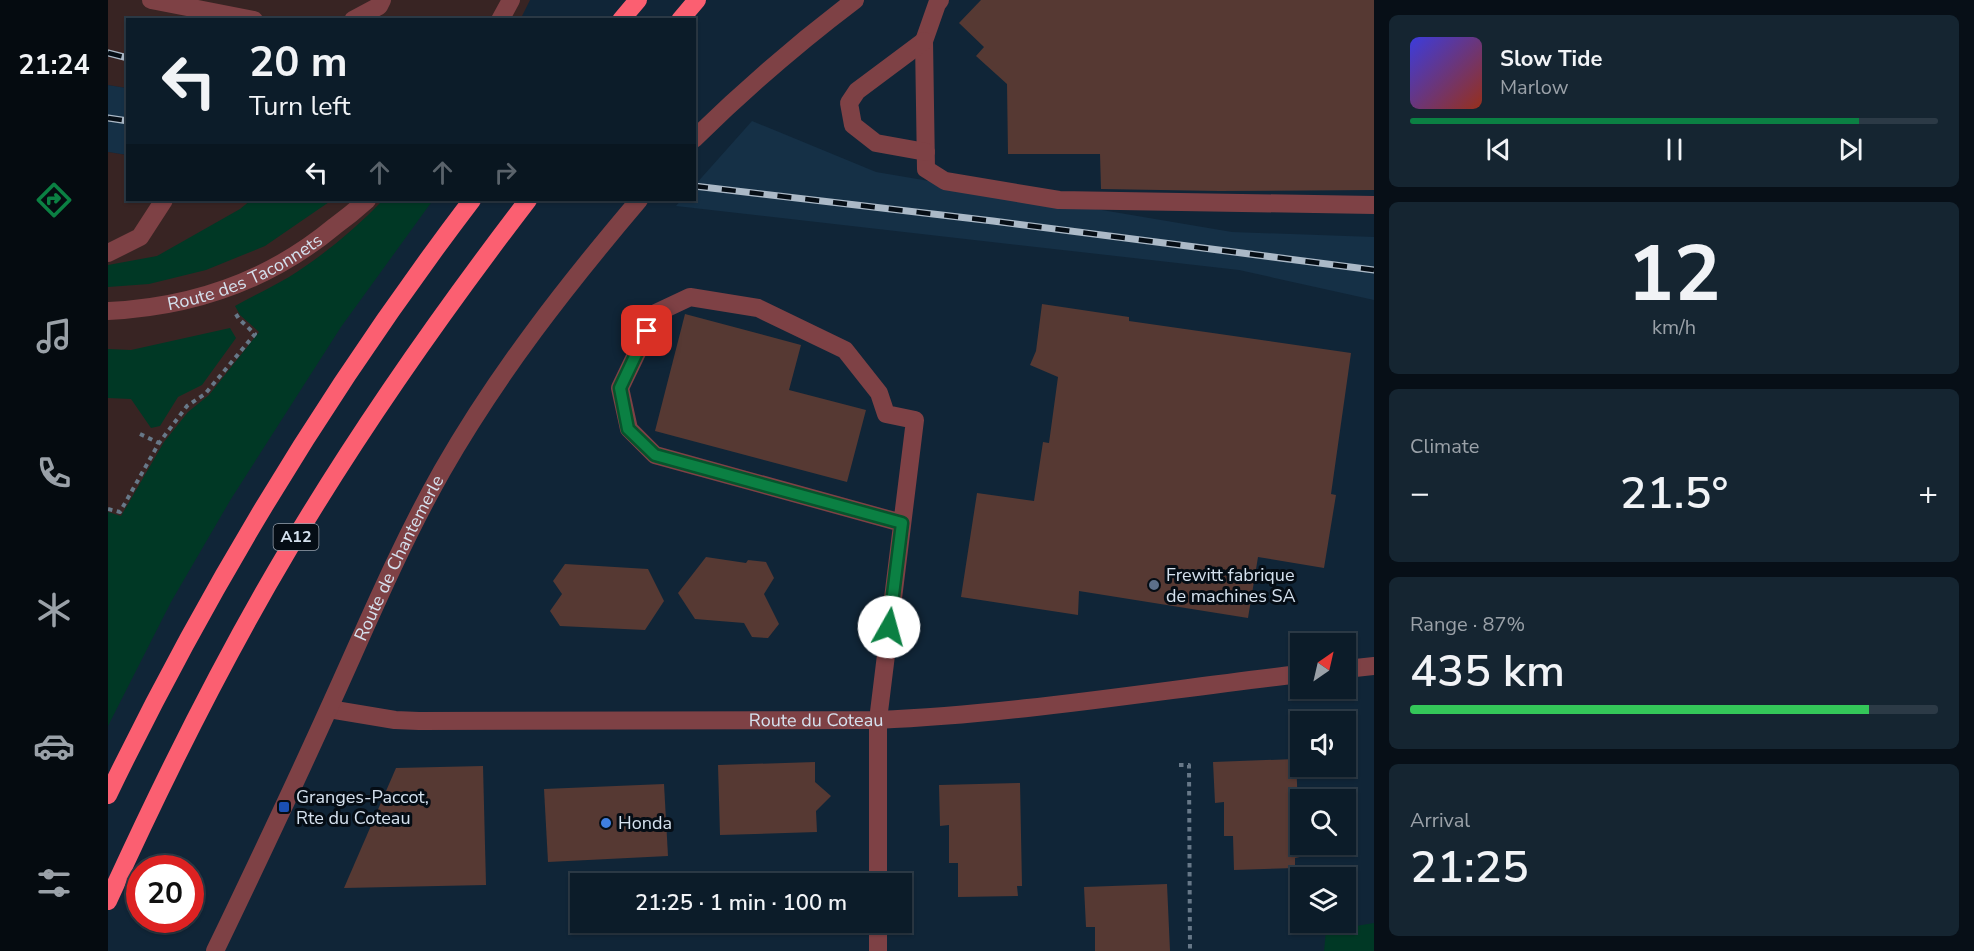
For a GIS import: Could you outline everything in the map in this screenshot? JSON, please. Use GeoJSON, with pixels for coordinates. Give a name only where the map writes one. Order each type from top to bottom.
{"type":"FeatureCollection","features":[{"type":"Feature","properties":{"kind":"highway"},"geometry":{"type":"LineString","coordinates":[[623,18],[638,0]]}},
{"type":"Feature","properties":{"kind":"highway"},"geometry":{"type":"LineString","coordinates":[[682,18],[698,0]]}},
{"type":"Feature","properties":{"kind":"highway","name":"A12"},"geometry":{"type":"LineString","coordinates":[[108,795],[175,663],[253,522],[350,369],[471,201]]}},
{"type":"Feature","properties":{"kind":"highway","name":"A12"},"geometry":{"type":"LineString","coordinates":[[108,901],[208,694],[291,546],[358,438],[429,332],[527,201]]}},
{"type":"Feature","properties":{"kind":"street"},"geometry":{"type":"LineString","coordinates":[[151,0],[244,18]]}},
{"type":"Feature","properties":{"kind":"street"},"geometry":{"type":"LineString","coordinates":[[357,18],[379,6],[382,0]]}},
{"type":"Feature","properties":{"kind":"street"},"geometry":{"type":"LineString","coordinates":[[501,18],[511,0]]}},
{"type":"Feature","properties":{"kind":"street"},"geometry":{"type":"LineString","coordinates":[[696,137],[780,60],[855,0]]}},
{"type":"Feature","properties":{"kind":"street"},"geometry":{"type":"LineString","coordinates":[[926,160],[924,41],[940,0]]}},
{"type":"Feature","properties":{"kind":"street"},"geometry":{"type":"LineString","coordinates":[[924,41],[857,91],[849,103],[853,125],[876,143],[926,160],[945,181],[1059,200],[1374,205]]}},
{"type":"Feature","properties":{"kind":"street"},"geometry":{"type":"LineString","coordinates":[[108,253],[140,237],[163,201]]}},
{"type":"Feature","properties":{"kind":"street","name":"Route des Taconnets"},"geometry":{"type":"LineString","coordinates":[[108,311],[140,309],[188,301],[226,290],[273,268],[317,242],[366,201]]}},
{"type":"Feature","properties":{"kind":"street","name":"Route de Chantemerle"},"geometry":{"type":"LineString","coordinates":[[215,951],[402,549],[442,472],[476,414],[553,303],[638,201]]}},
{"type":"Feature","properties":{"kind":"street"},"geometry":{"type":"LineString","coordinates":[[878,873],[878,720],[915,420],[886,414],[879,393],[845,350],[758,308],[690,297],[656,312],[620,388],[628,429],[655,455],[902,523]]}},
{"type":"Feature","properties":{"kind":"street"},"geometry":{"type":"LineString","coordinates":[[1356,668],[1374,666]]}},
{"type":"Feature","properties":{"kind":"street","name":"Route du Coteau"},"geometry":{"type":"LineString","coordinates":[[329,709],[395,720],[419,721],[878,720],[942,717],[1290,675]]}},
{"type":"Feature","properties":{"kind":"street"},"geometry":{"type":"LineString","coordinates":[[878,933],[878,951]]}},
{"type":"Feature","properties":{"kind":"path"},"geometry":{"type":"LineString","coordinates":[[108,509],[120,512],[159,443],[188,406],[205,394],[255,333],[239,319],[233,308]]}},
{"type":"Feature","properties":{"kind":"path"},"geometry":{"type":"LineString","coordinates":[[140,434],[159,443]]}},
{"type":"Feature","properties":{"kind":"path"},"geometry":{"type":"LineString","coordinates":[[1179,765],[1189,765],[1190,951]]}},
{"type":"Feature","properties":{"kind":"shaded area"},"geometry":{"type":"Polygon","coordinates":[[[108,0],[530,0],[521,18],[126,18],[126,88],[108,85],[108,0]]]}},
{"type":"Feature","properties":{"kind":"shaded area"},"geometry":{"type":"Polygon","coordinates":[[[108,85],[126,88],[126,155],[108,152],[108,85]]]}},
{"type":"Feature","properties":{"kind":"shaded area"},"geometry":{"type":"Polygon","coordinates":[[[752,121],[876,172],[1232,232],[1374,237],[1374,300],[1239,270],[676,206],[680,201],[696,201],[696,184],[752,121]]]}},
{"type":"Feature","properties":{"kind":"shaded area"},"geometry":{"type":"Polygon","coordinates":[[[108,152],[126,155],[126,201],[406,201],[108,631],[108,152]]]}},
{"type":"Feature","properties":{"kind":"green space"},"geometry":{"type":"Polygon","coordinates":[[[250,201],[331,201],[265,246],[206,270],[149,284],[108,287],[108,265],[157,256],[240,209],[250,201]]]}},
{"type":"Feature","properties":{"kind":"green space"},"geometry":{"type":"Polygon","coordinates":[[[382,201],[432,201],[341,327],[231,499],[171,602],[108,726],[108,512],[121,516],[164,442],[188,412],[209,395],[259,332],[240,315],[235,306],[289,277],[327,251],[382,201]]]}},
{"type":"Feature","properties":{"kind":"green space"},"geometry":{"type":"Polygon","coordinates":[[[230,328],[236,338],[202,385],[178,397],[160,426],[151,428],[131,399],[108,398],[108,349],[131,350],[230,328]]]}},
{"type":"Feature","properties":{"kind":"green space"},"geometry":{"type":"Polygon","coordinates":[[[1374,923],[1374,951],[1324,951],[1326,933],[1356,933],[1356,926],[1374,923]]]}},
{"type":"Feature","properties":{"kind":"building"},"geometry":{"type":"Polygon","coordinates":[[[981,0],[1374,0],[1374,190],[1101,189],[1100,154],[1008,154],[1007,84],[976,56],[984,47],[959,23],[981,0]]]}},
{"type":"Feature","properties":{"kind":"building"},"geometry":{"type":"Polygon","coordinates":[[[1042,304],[1129,317],[1129,321],[1351,353],[1331,494],[1336,495],[1324,568],[1258,557],[1248,618],[1079,591],[1078,615],[961,597],[977,493],[1034,501],[1043,442],[1049,443],[1058,377],[1030,365],[1036,351],[1042,304]]]}},
{"type":"Feature","properties":{"kind":"building"},"geometry":{"type":"Polygon","coordinates":[[[685,314],[801,345],[789,390],[866,410],[847,482],[655,431],[685,314]]]}},
{"type":"Feature","properties":{"kind":"building"},"geometry":{"type":"Polygon","coordinates":[[[706,557],[746,563],[748,560],[766,562],[774,578],[764,594],[779,624],[768,638],[752,637],[744,623],[695,619],[678,593],[706,557]]]}},
{"type":"Feature","properties":{"kind":"building"},"geometry":{"type":"Polygon","coordinates":[[[565,564],[648,569],[664,601],[645,630],[560,626],[550,611],[562,594],[553,581],[565,564]]]}},
{"type":"Feature","properties":{"kind":"building"},"geometry":{"type":"Polygon","coordinates":[[[1290,759],[1290,777],[1297,777],[1297,789],[1290,789],[1290,855],[1300,855],[1295,858],[1295,867],[1234,870],[1233,836],[1224,836],[1224,802],[1215,803],[1213,762],[1290,759]]]}},
{"type":"Feature","properties":{"kind":"building"},"geometry":{"type":"Polygon","coordinates":[[[815,762],[815,782],[831,796],[816,811],[817,832],[720,835],[718,765],[815,762]]]}},
{"type":"Feature","properties":{"kind":"building"},"geometry":{"type":"Polygon","coordinates":[[[483,766],[486,885],[344,888],[396,768],[483,766]]]}},
{"type":"Feature","properties":{"kind":"building"},"geometry":{"type":"Polygon","coordinates":[[[1020,783],[1022,886],[1017,886],[1018,896],[958,897],[958,863],[949,863],[949,825],[940,826],[939,785],[1020,783]]]}},
{"type":"Feature","properties":{"kind":"building","name":"Honda"},"geometry":{"type":"Polygon","coordinates":[[[664,784],[668,856],[548,862],[544,789],[664,784]]]}},
{"type":"Feature","properties":{"kind":"building"},"geometry":{"type":"Polygon","coordinates":[[[1167,884],[1170,951],[1095,951],[1095,927],[1086,927],[1084,887],[1167,884]]]}},
{"type":"Feature","properties":{"kind":"railway"},"geometry":{"type":"LineString","coordinates":[[108,53],[126,58]]}},
{"type":"Feature","properties":{"kind":"railway"},"geometry":{"type":"LineString","coordinates":[[108,118],[126,121]]}},
{"type":"Feature","properties":{"kind":"railway"},"geometry":{"type":"LineString","coordinates":[[696,186],[993,221],[1374,270]]}},
{"type":"Feature","properties":{"kind":"place","name":"Frewitt fabrique de machines SA"},"geometry":{"type":"Point","coordinates":[1154,585]}},
{"type":"Feature","properties":{"kind":"place","name":"Granges-Paccot, Rte du Coteau"},"geometry":{"type":"Point","coordinates":[284,807]}},
{"type":"Feature","properties":{"kind":"place","name":"Honda"},"geometry":{"type":"Point","coordinates":[606,823]}},
{"type":"Feature","properties":{"kind":"route"},"geometry":{"type":"LineString","coordinates":[[647,331],[620,388],[628,429],[655,455],[902,523],[889,627]]}}]}
